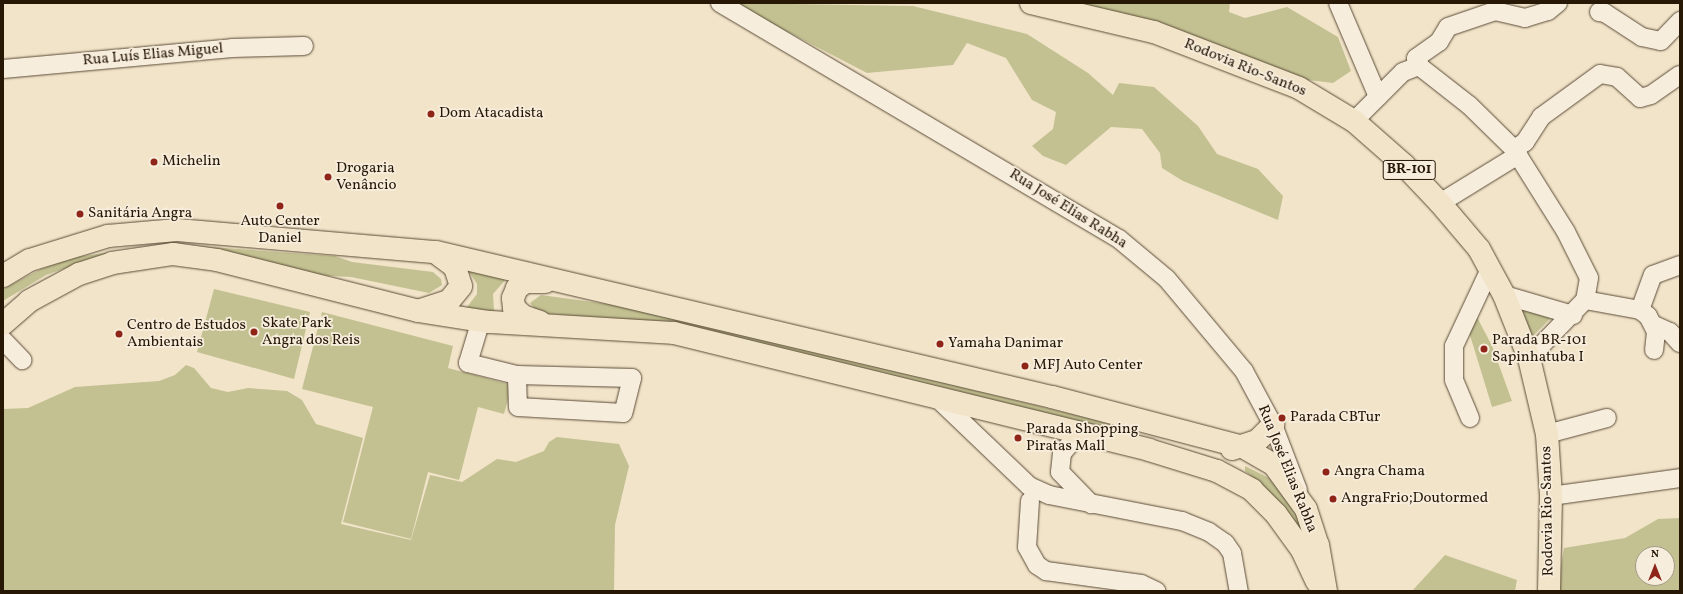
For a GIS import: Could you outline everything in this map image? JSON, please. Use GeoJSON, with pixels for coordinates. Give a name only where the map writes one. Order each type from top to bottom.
{"type":"FeatureCollection","features":[{"type":"Feature","properties":{"kind":"main road","name":"Rodovia Rio-Santos"},"geometry":{"type":"LineString","coordinates":[[1031,3],[1154,32],[1299,88],[1354,122],[1404,165],[1440,203],[1479,249],[1504,295],[1529,358],[1547,434],[1551,496],[1549,591]]}},
{"type":"Feature","properties":{"kind":"main road"},"geometry":{"type":"LineString","coordinates":[[3,276],[30,260],[108,236],[177,230],[436,252],[1052,397],[1243,447],[1274,465],[1306,509]]}},
{"type":"Feature","properties":{"kind":"main road"},"geometry":{"type":"LineString","coordinates":[[418,311],[449,301],[461,286],[455,267],[436,252]]}},
{"type":"Feature","properties":{"kind":"main road"},"geometry":{"type":"LineString","coordinates":[[3,324],[29,301],[79,274],[112,263],[173,254],[217,260],[418,311],[481,320],[555,327],[674,333],[1149,450],[1217,471],[1252,490],[1276,514],[1298,544],[1321,591]]}},
{"type":"Feature","properties":{"kind":"main road"},"geometry":{"type":"LineString","coordinates":[[555,327],[523,316],[514,308],[513,298],[517,288],[526,282],[565,283]]}},
{"type":"Feature","properties":{"kind":"main road"},"geometry":{"type":"LineString","coordinates":[[1149,450],[1195,454],[1243,447],[1257,441],[1273,425]]}},
{"type":"Feature","properties":{"kind":"main road","name":"Rua José Elias Rabha"},"geometry":{"type":"LineString","coordinates":[[1306,509],[1318,545],[1326,591]]}},
{"type":"Feature","properties":{"kind":"street","name":"Rua José Elias Rabha"},"geometry":{"type":"LineString","coordinates":[[720,3],[1119,239],[1168,279],[1216,333],[1244,371],[1273,425],[1306,509]]}},
{"type":"Feature","properties":{"kind":"street"},"geometry":{"type":"LineString","coordinates":[[1338,3],[1378,97]]}},
{"type":"Feature","properties":{"kind":"street"},"geometry":{"type":"LineString","coordinates":[[1529,358],[1585,300],[1589,289],[1586,270],[1516,152],[1469,105],[1421,68],[1416,58],[1439,42],[1448,27],[1495,12],[1525,18],[1548,11],[1558,3]]}},
{"type":"Feature","properties":{"kind":"street"},"geometry":{"type":"LineString","coordinates":[[1599,12],[1606,13],[1642,37],[1661,41],[1680,21]]}},
{"type":"Feature","properties":{"kind":"street","name":"Rua Luís Elias Miguel"},"geometry":{"type":"LineString","coordinates":[[3,69],[232,48],[304,46]]}},
{"type":"Feature","properties":{"kind":"street"},"geometry":{"type":"LineString","coordinates":[[1354,122],[1403,72],[1421,68]]}},
{"type":"Feature","properties":{"kind":"street"},"geometry":{"type":"LineString","coordinates":[[1440,203],[1516,152],[1525,142],[1541,117],[1600,74],[1617,77],[1640,98],[1652,95],[1680,75]]}},
{"type":"Feature","properties":{"kind":"street"},"geometry":{"type":"LineString","coordinates":[[1640,310],[1653,275],[1680,265]]}},
{"type":"Feature","properties":{"kind":"street"},"geometry":{"type":"LineString","coordinates":[[1470,418],[1454,380],[1454,346],[1490,269]]}},
{"type":"Feature","properties":{"kind":"street"},"geometry":{"type":"LineString","coordinates":[[1504,295],[1572,315]]}},
{"type":"Feature","properties":{"kind":"street"},"geometry":{"type":"LineString","coordinates":[[1585,300],[1640,310],[1654,325],[1670,332],[1680,343]]}},
{"type":"Feature","properties":{"kind":"street"},"geometry":{"type":"LineString","coordinates":[[481,320],[468,363],[517,375],[632,378],[624,414],[518,406],[517,375]]}},
{"type":"Feature","properties":{"kind":"street"},"geometry":{"type":"LineString","coordinates":[[1654,325],[1654,350]]}},
{"type":"Feature","properties":{"kind":"street"},"geometry":{"type":"LineString","coordinates":[[3,340],[22,360]]}},
{"type":"Feature","properties":{"kind":"street"},"geometry":{"type":"LineString","coordinates":[[936,397],[1029,486],[1049,495],[1095,507],[1182,521],[1209,532],[1225,543],[1232,553],[1238,591]]}},
{"type":"Feature","properties":{"kind":"street"},"geometry":{"type":"LineString","coordinates":[[1547,434],[1607,418]]}},
{"type":"Feature","properties":{"kind":"street"},"geometry":{"type":"LineString","coordinates":[[1079,433],[1062,453],[1060,472],[1095,507]]}},
{"type":"Feature","properties":{"kind":"street"},"geometry":{"type":"LineString","coordinates":[[1551,496],[1680,478]]}},
{"type":"Feature","properties":{"kind":"street"},"geometry":{"type":"LineString","coordinates":[[1030,501],[1026,547],[1037,566],[1046,571],[1141,584],[1156,591]]}},
{"type":"Feature","properties":{"kind":"shaded area"},"geometry":{"type":"Polygon","coordinates":[[[732,3],[913,6],[1027,34],[1088,73],[1113,95],[1119,83],[1154,87],[1198,126],[1217,154],[1258,169],[1283,196],[1278,220],[1183,181],[1162,168],[1160,153],[1142,129],[1111,127],[1066,165],[1043,156],[1032,146],[1053,129],[1056,112],[1032,100],[1006,58],[967,43],[953,65],[867,73],[732,3]]]}},
{"type":"Feature","properties":{"kind":"shaded area"},"geometry":{"type":"Polygon","coordinates":[[[1071,3],[1230,3],[1229,12],[1245,18],[1287,7],[1338,37],[1351,71],[1333,83],[1300,79],[1071,3]]]}},
{"type":"Feature","properties":{"kind":"shaded area"},"geometry":{"type":"Polygon","coordinates":[[[169,244],[335,256],[352,262],[433,272],[441,279],[442,285],[429,293],[351,277],[310,275],[169,244]]]}},
{"type":"Feature","properties":{"kind":"shaded area"},"geometry":{"type":"Polygon","coordinates":[[[111,252],[46,275],[3,301],[3,289],[41,269],[76,257],[111,252]]]}},
{"type":"Feature","properties":{"kind":"shaded area"},"geometry":{"type":"Polygon","coordinates":[[[468,270],[507,278],[493,294],[494,310],[502,317],[457,309],[467,307],[477,294],[477,284],[468,270]]]}},
{"type":"Feature","properties":{"kind":"shaded area","name":"Skate Park Angra dos Reis"},"geometry":{"type":"Polygon","coordinates":[[[214,289],[310,312],[294,379],[197,352],[214,289]]]}},
{"type":"Feature","properties":{"kind":"shaded area"},"geometry":{"type":"Polygon","coordinates":[[[541,295],[637,308],[1116,425],[1092,427],[636,321],[538,313],[530,303],[541,295]]]}},
{"type":"Feature","properties":{"kind":"shaded area"},"geometry":{"type":"Polygon","coordinates":[[[1518,308],[1553,316],[1531,338],[1518,308]]]}},
{"type":"Feature","properties":{"kind":"shaded area"},"geometry":{"type":"Polygon","coordinates":[[[322,312],[453,346],[448,368],[512,385],[504,414],[478,407],[459,480],[428,472],[411,539],[343,522],[373,407],[302,389],[322,312]]]}},
{"type":"Feature","properties":{"kind":"shaded area"},"geometry":{"type":"Polygon","coordinates":[[[1477,317],[1492,346],[1512,401],[1492,407],[1469,332],[1477,317]]]}},
{"type":"Feature","properties":{"kind":"shaded area"},"geometry":{"type":"Polygon","coordinates":[[[186,365],[194,368],[211,388],[228,392],[248,388],[287,391],[302,400],[316,424],[363,438],[341,524],[411,540],[430,475],[462,482],[497,459],[516,462],[544,451],[549,442],[557,437],[619,444],[629,466],[615,525],[614,591],[3,591],[3,409],[28,408],[75,387],[159,381],[175,375],[186,365]]]}},
{"type":"Feature","properties":{"kind":"shaded area"},"geometry":{"type":"Polygon","coordinates":[[[1245,466],[1269,478],[1293,507],[1309,546],[1259,482],[1245,471],[1245,466]]]}},
{"type":"Feature","properties":{"kind":"shaded area"},"geometry":{"type":"Polygon","coordinates":[[[1680,518],[1680,591],[1557,591],[1564,548],[1625,538],[1658,519],[1680,518]]]}},
{"type":"Feature","properties":{"kind":"shaded area"},"geometry":{"type":"Polygon","coordinates":[[[1445,555],[1517,580],[1515,591],[1412,591],[1445,555]]]}},
{"type":"Feature","properties":{"kind":"place","name":"Dom Atacadista"},"geometry":{"type":"Point","coordinates":[431,114]}},
{"type":"Feature","properties":{"kind":"place","name":"Michelin"},"geometry":{"type":"Point","coordinates":[154,162]}},
{"type":"Feature","properties":{"kind":"place","name":"Drogaria Venâncio"},"geometry":{"type":"Point","coordinates":[328,177]}},
{"type":"Feature","properties":{"kind":"place","name":"Auto Center Daniel"},"geometry":{"type":"Point","coordinates":[280,206]}},
{"type":"Feature","properties":{"kind":"place","name":"Sanitária Angra"},"geometry":{"type":"Point","coordinates":[80,214]}},
{"type":"Feature","properties":{"kind":"place","name":"Skate Park Angra dos Reis"},"geometry":{"type":"Point","coordinates":[254,332]}},
{"type":"Feature","properties":{"kind":"place","name":"Centro de Estudos Ambientais"},"geometry":{"type":"Point","coordinates":[119,334]}},
{"type":"Feature","properties":{"kind":"place","name":"Yamaha Danimar"},"geometry":{"type":"Point","coordinates":[940,344]}},
{"type":"Feature","properties":{"kind":"place","name":"Parada BR-101 Sapinhatuba I"},"geometry":{"type":"Point","coordinates":[1484,349]}},
{"type":"Feature","properties":{"kind":"place","name":"MFJ Auto Center"},"geometry":{"type":"Point","coordinates":[1025,366]}},
{"type":"Feature","properties":{"kind":"place","name":"Parada CBTur"},"geometry":{"type":"Point","coordinates":[1282,418]}},
{"type":"Feature","properties":{"kind":"place","name":"Parada Shopping Piratas Mall"},"geometry":{"type":"Point","coordinates":[1018,438]}},
{"type":"Feature","properties":{"kind":"place","name":"Angra Chama"},"geometry":{"type":"Point","coordinates":[1326,472]}},
{"type":"Feature","properties":{"kind":"place","name":"AngraFrio;Doutormed"},"geometry":{"type":"Point","coordinates":[1333,499]}}]}
